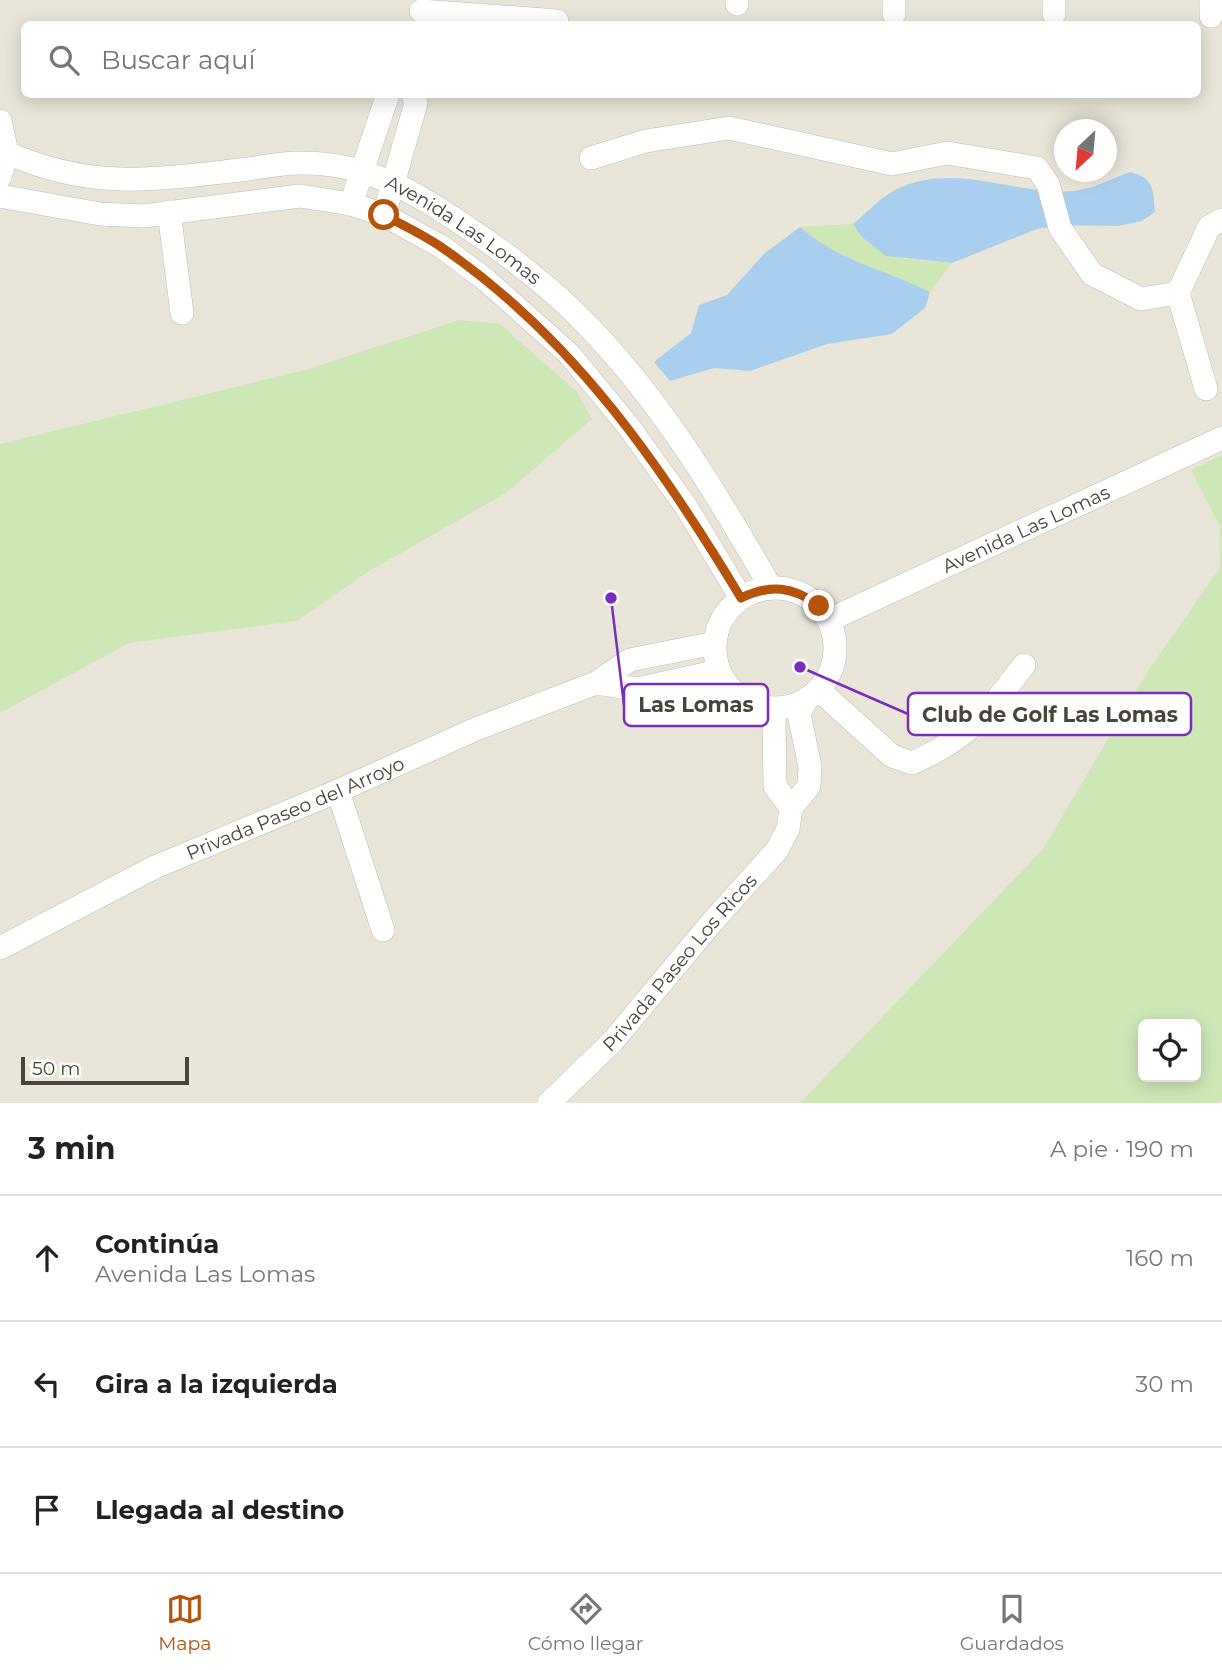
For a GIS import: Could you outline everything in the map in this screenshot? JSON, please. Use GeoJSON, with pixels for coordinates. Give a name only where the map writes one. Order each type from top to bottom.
{"type":"FeatureCollection","features":[{"type":"Feature","properties":{"kind":"street"},"geometry":{"type":"LineString","coordinates":[[420,12],[543,21]]}},
{"type":"Feature","properties":{"kind":"street"},"geometry":{"type":"LineString","coordinates":[[351,204],[387,98]]}},
{"type":"Feature","properties":{"kind":"street"},"geometry":{"type":"LineString","coordinates":[[384,215],[416,103],[414,98]]}},
{"type":"Feature","properties":{"kind":"street"},"geometry":{"type":"LineString","coordinates":[[0,121],[7,153],[0,177]]}},
{"type":"Feature","properties":{"kind":"street"},"geometry":{"type":"LineString","coordinates":[[591,158],[646,141],[729,128],[892,164],[947,153],[1013,162],[1037,168],[1048,184],[1059,228],[1092,274],[1140,299],[1178,293]]}},
{"type":"Feature","properties":{"kind":"street","name":"Avenida Las Lomas"},"geometry":{"type":"LineString","coordinates":[[7,153],[42,168],[89,179],[141,181],[303,163],[361,171],[408,188],[506,253],[590,328],[656,408],[719,496],[771,587]]}},
{"type":"Feature","properties":{"kind":"street","name":"Avenida Las Lomas"},"geometry":{"type":"LineString","coordinates":[[0,196],[15,196],[100,214],[143,216],[300,195],[351,204],[384,215],[442,247],[486,280],[569,354],[629,427],[680,498],[741,598]]}},
{"type":"Feature","properties":{"kind":"street"},"geometry":{"type":"LineString","coordinates":[[169,212],[182,313]]}},
{"type":"Feature","properties":{"kind":"street"},"geometry":{"type":"LineString","coordinates":[[1206,388],[1178,293],[1209,227],[1222,220]]}},
{"type":"Feature","properties":{"kind":"street","name":"Avenida Las Lomas"},"geometry":{"type":"LineString","coordinates":[[829,620],[1222,438]]}},
{"type":"Feature","properties":{"kind":"street"},"geometry":{"type":"LineString","coordinates":[[771,587],[789,589],[805,595],[819,606],[829,620],[834,634],[834,664],[813,695],[776,708],[760,706],[743,698],[729,686],[719,670],[715,643],[719,626],[728,610],[741,598],[771,587]]}},
{"type":"Feature","properties":{"kind":"street","name":"Privada Paseo del Arroyo"},"geometry":{"type":"LineString","coordinates":[[0,948],[155,867],[338,791],[476,729],[596,683],[630,660],[715,643]]}},
{"type":"Feature","properties":{"kind":"street"},"geometry":{"type":"LineString","coordinates":[[813,695],[892,756],[912,763],[945,749],[979,723],[1024,665]]}},
{"type":"Feature","properties":{"kind":"street","name":"Privada Paseo del Arroyo"},"geometry":{"type":"LineString","coordinates":[[596,683],[637,689],[719,670]]}},
{"type":"Feature","properties":{"kind":"street","name":"Privada Paseo Los Ricos"},"geometry":{"type":"LineString","coordinates":[[549,1103],[613,1041],[712,922],[777,850],[788,829],[791,808],[809,786],[810,767],[799,714],[813,695]]}},
{"type":"Feature","properties":{"kind":"street"},"geometry":{"type":"LineString","coordinates":[[760,706],[774,720],[775,786],[791,808]]}},
{"type":"Feature","properties":{"kind":"street"},"geometry":{"type":"LineString","coordinates":[[338,791],[383,930]]}},
{"type":"Feature","properties":{"kind":"shaded area"},"geometry":{"type":"Polygon","coordinates":[[[0,0],[1222,0],[1222,1103],[0,1103],[0,0]]]}},
{"type":"Feature","properties":{"kind":"green space"},"geometry":{"type":"Polygon","coordinates":[[[853,224],[875,247],[885,253],[908,259],[952,263],[930,292],[831,249],[800,227],[853,224]]]}},
{"type":"Feature","properties":{"kind":"green space"},"geometry":{"type":"Polygon","coordinates":[[[459,320],[500,324],[577,392],[592,419],[506,493],[371,570],[296,621],[129,643],[0,713],[0,444],[305,370],[459,320]]]}},
{"type":"Feature","properties":{"kind":"green space"},"geometry":{"type":"Polygon","coordinates":[[[1222,455],[1222,1100],[1218,1103],[800,1103],[1043,849],[1148,671],[1219,569],[1220,527],[1191,470],[1222,455]]]}},
{"type":"Feature","properties":{"kind":"water"},"geometry":{"type":"Polygon","coordinates":[[[1130,172],[1148,181],[1153,191],[1155,212],[1142,221],[1118,226],[1060,225],[1037,229],[952,263],[886,256],[862,237],[853,224],[889,193],[917,182],[939,178],[961,178],[1029,189],[1074,191],[1106,182],[1117,182],[1117,177],[1130,172]]]}},
{"type":"Feature","properties":{"kind":"water"},"geometry":{"type":"Polygon","coordinates":[[[800,227],[847,257],[930,292],[925,308],[892,334],[827,344],[750,371],[714,368],[670,381],[654,362],[691,333],[699,305],[727,295],[765,253],[800,227]]]}},
{"type":"Feature","properties":{"kind":"place","name":"Las Lomas"},"geometry":{"type":"Point","coordinates":[611,598]}},
{"type":"Feature","properties":{"kind":"place","name":"Club de Golf Las Lomas"},"geometry":{"type":"Point","coordinates":[800,667]}},
{"type":"Feature","properties":{"kind":"route"},"geometry":{"type":"LineString","coordinates":[[384,215],[442,247],[486,280],[569,354],[629,427],[687,508],[741,598],[771,587],[789,589],[805,595],[819,606]]}}]}
